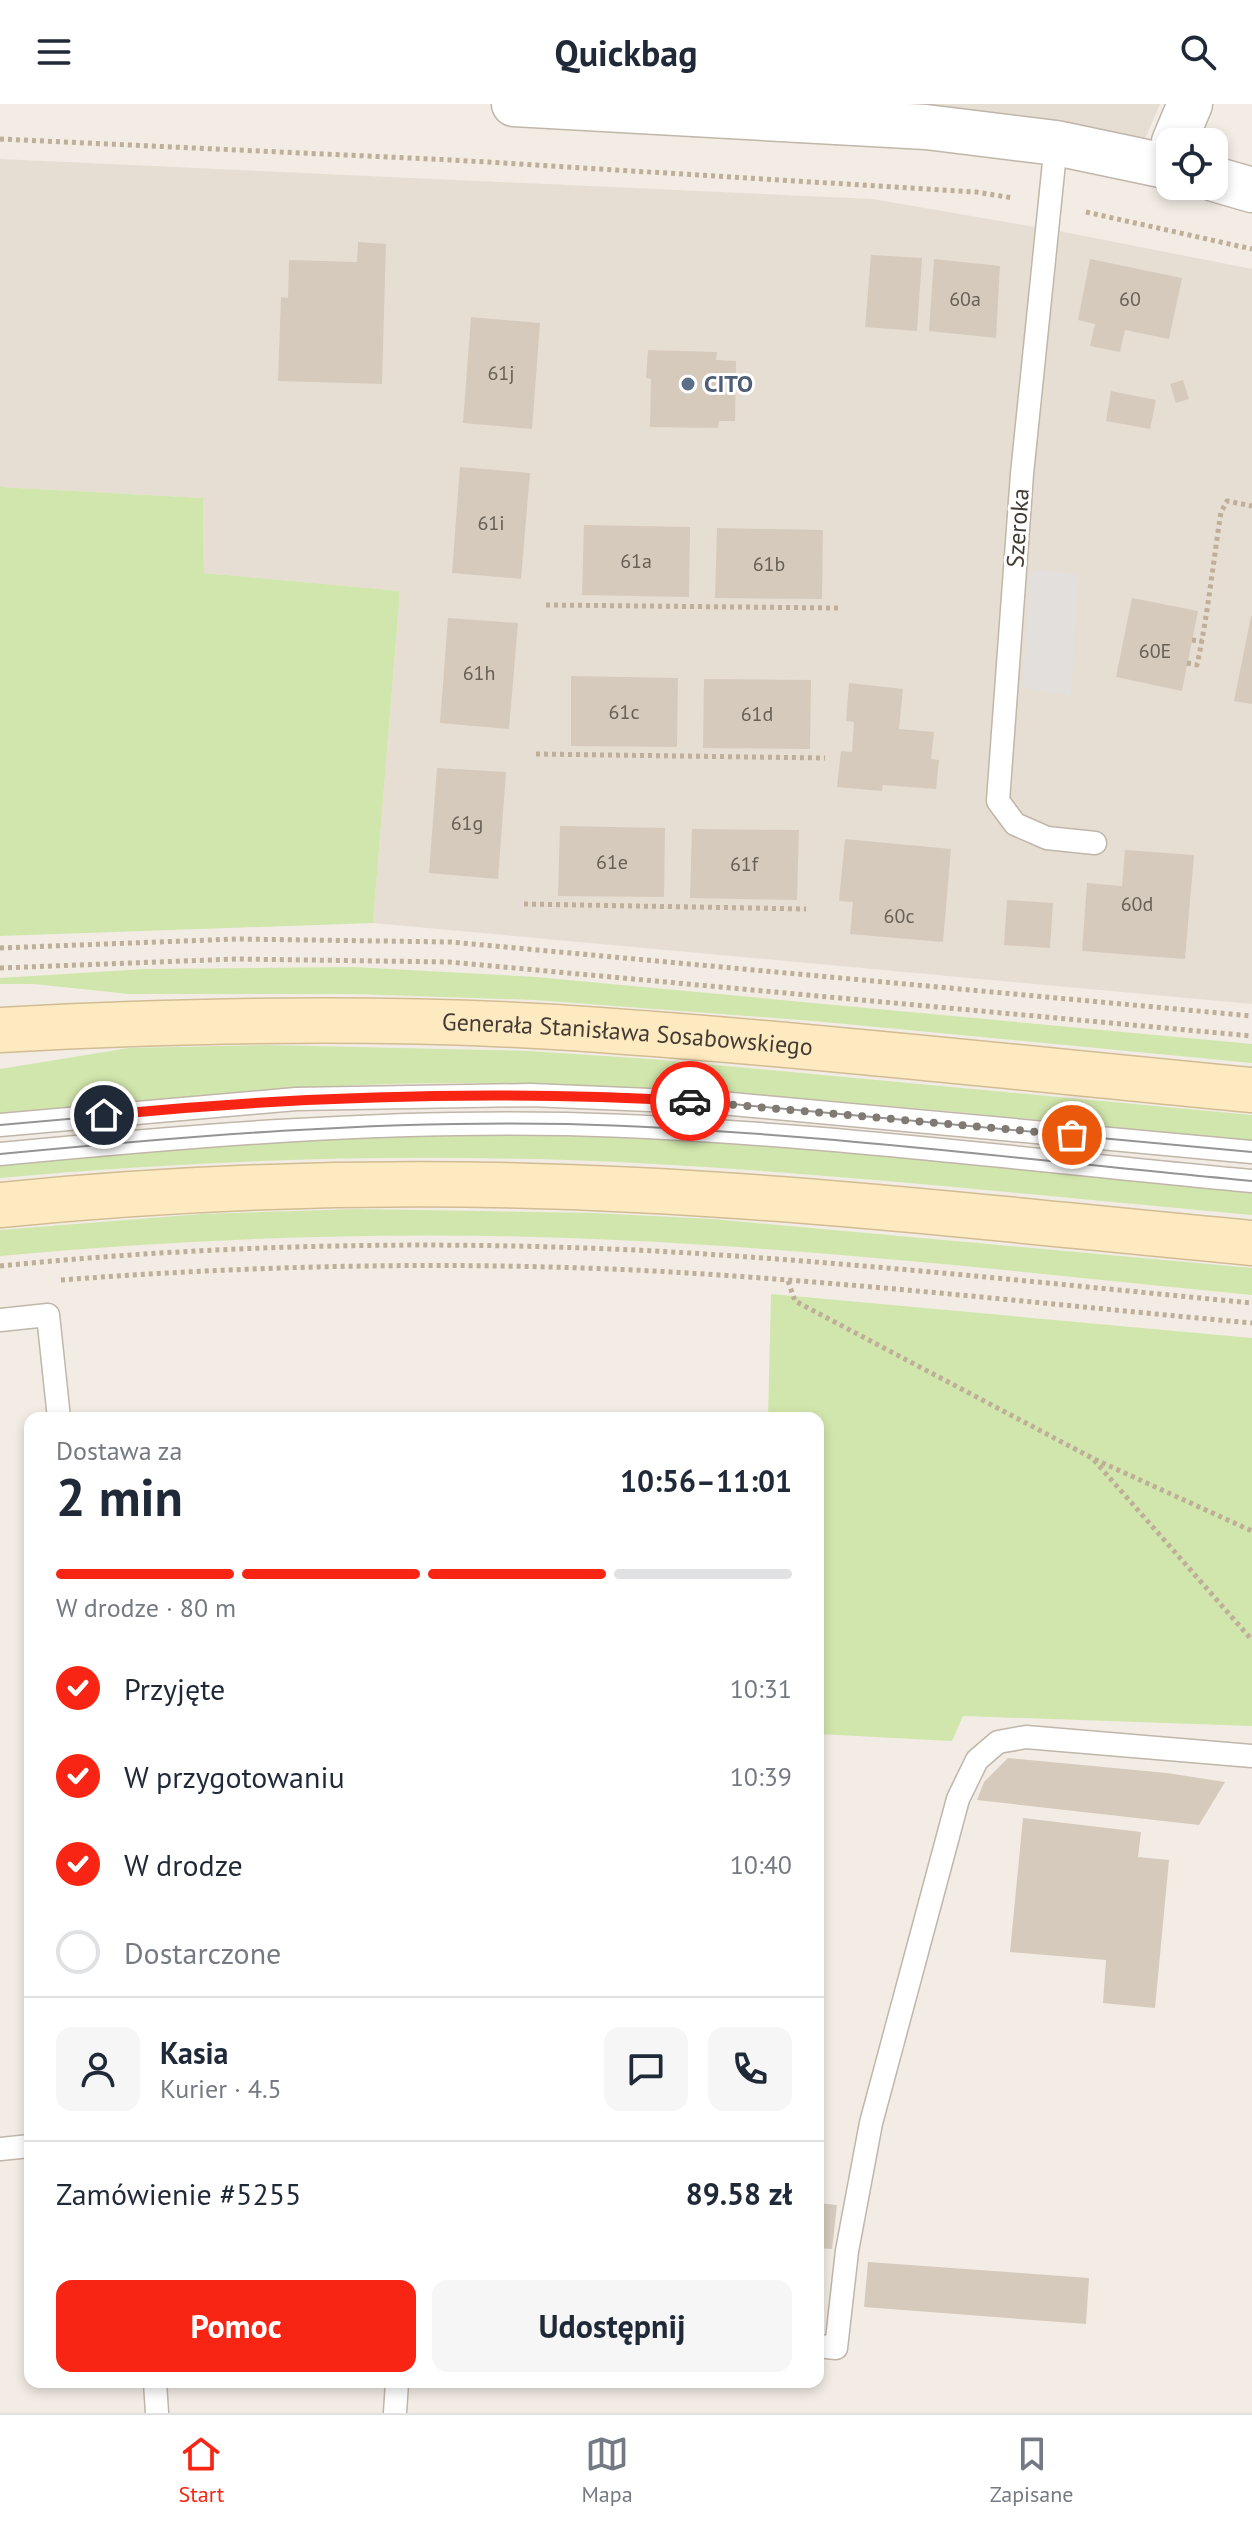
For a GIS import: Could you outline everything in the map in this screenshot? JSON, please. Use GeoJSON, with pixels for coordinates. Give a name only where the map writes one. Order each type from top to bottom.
{"type":"FeatureCollection","features":[{"type":"Feature","properties":{"kind":"main road","name":"Generała Stanisława Sosabowskiego"},"geometry":{"type":"LineString","coordinates":[[0,1030],[179,1021],[296,1020],[553,1027],[1252,1090]]}},
{"type":"Feature","properties":{"kind":"main road"},"geometry":{"type":"LineString","coordinates":[[0,1205],[147,1193],[295,1186],[539,1186],[768,1198],[1252,1243]]}},
{"type":"Feature","properties":{"kind":"street"},"geometry":{"type":"LineString","coordinates":[[514,104],[780,112],[1156,155]]}},
{"type":"Feature","properties":{"kind":"street"},"geometry":{"type":"LineString","coordinates":[[1181,128],[1190,104]]}},
{"type":"Feature","properties":{"kind":"street"},"geometry":{"type":"LineString","coordinates":[[1228,183],[1252,190]]}},
{"type":"Feature","properties":{"kind":"lane","name":"Szeroka"},"geometry":{"type":"LineString","coordinates":[[1056,143],[1022,474],[998,801],[1015,824],[1047,838],[1095,843]]}},
{"type":"Feature","properties":{"kind":"lane"},"geometry":{"type":"LineString","coordinates":[[0,1125],[305,1099],[531,1095],[721,1103],[1252,1152]]}},
{"type":"Feature","properties":{"kind":"lane"},"geometry":{"type":"LineString","coordinates":[[0,1154],[304,1128],[567,1124],[801,1139],[1252,1181]]}},
{"type":"Feature","properties":{"kind":"lane"},"geometry":{"type":"LineString","coordinates":[[0,1320],[48,1315],[58,1412]]}},
{"type":"Feature","properties":{"kind":"lane"},"geometry":{"type":"LineString","coordinates":[[824,2347],[836,2348],[847,2251],[871,2123],[958,1799],[977,1760],[998,1742],[1026,1737],[1252,1756]]}},
{"type":"Feature","properties":{"kind":"lane"},"geometry":{"type":"LineString","coordinates":[[0,2149],[24,2147]]}},
{"type":"Feature","properties":{"kind":"lane"},"geometry":{"type":"LineString","coordinates":[[155,2388],[157,2413]]}},
{"type":"Feature","properties":{"kind":"lane"},"geometry":{"type":"LineString","coordinates":[[395,2413],[397,2388]]}},
{"type":"Feature","properties":{"kind":"path"},"geometry":{"type":"LineString","coordinates":[[0,139],[683,173],[976,192],[1252,249]]}},
{"type":"Feature","properties":{"kind":"path"},"geometry":{"type":"LineString","coordinates":[[1187,663],[1197,665],[1221,512],[1227,501],[1252,506]]}},
{"type":"Feature","properties":{"kind":"path"},"geometry":{"type":"LineString","coordinates":[[546,605],[838,608]]}},
{"type":"Feature","properties":{"kind":"path"},"geometry":{"type":"LineString","coordinates":[[1192,640],[1202,641]]}},
{"type":"Feature","properties":{"kind":"path"},"geometry":{"type":"LineString","coordinates":[[536,754],[825,758]]}},
{"type":"Feature","properties":{"kind":"path"},"geometry":{"type":"LineString","coordinates":[[524,904],[806,909]]}},
{"type":"Feature","properties":{"kind":"path"},"geometry":{"type":"LineString","coordinates":[[0,948],[236,939],[474,943],[1252,1016]]}},
{"type":"Feature","properties":{"kind":"path"},"geometry":{"type":"LineString","coordinates":[[0,1266],[140,1254],[270,1248],[522,1246],[817,1262],[1252,1303]]}},
{"type":"Feature","properties":{"kind":"path"},"geometry":{"type":"LineString","coordinates":[[55,1281],[271,1268],[422,1265],[584,1268],[788,1281],[1252,1323]]}},
{"type":"Feature","properties":{"kind":"path"},"geometry":{"type":"LineString","coordinates":[[788,1281],[795,1301],[1094,1459],[1252,1531]]}},
{"type":"Feature","properties":{"kind":"path"},"geometry":{"type":"LineString","coordinates":[[1094,1459],[1252,1640]]}},
{"type":"Feature","properties":{"kind":"shaded area"},"geometry":{"type":"Polygon","coordinates":[[[737,104],[1160,104],[1141,148],[737,104]]]}},
{"type":"Feature","properties":{"kind":"shaded area"},"geometry":{"type":"Polygon","coordinates":[[[0,159],[872,199],[1059,231],[1252,269],[1252,1004],[373,923],[400,591],[204,573],[203,498],[0,487],[0,159]]]}},
{"type":"Feature","properties":{"kind":"shaded area"},"geometry":{"type":"Polygon","coordinates":[[[1031,569],[1078,575],[1071,696],[1022,687],[1031,569]]]}},
{"type":"Feature","properties":{"kind":"green space"},"geometry":{"type":"Polygon","coordinates":[[[0,487],[203,498],[204,573],[400,591],[373,923],[0,936],[0,487]]]}},
{"type":"Feature","properties":{"kind":"green space"},"geometry":{"type":"Polygon","coordinates":[[[353,967],[536,977],[1252,1044],[1252,1063],[814,1021],[535,1000],[353,994],[129,994],[34,984],[0,984],[0,978],[145,969],[353,967]]]}},
{"type":"Feature","properties":{"kind":"green space"},"geometry":{"type":"Polygon","coordinates":[[[266,1045],[528,1051],[651,1059],[1252,1115],[1252,1141],[757,1095],[559,1085],[459,1083],[344,1086],[229,1093],[0,1115],[0,1069],[129,1048],[266,1045]]]}},
{"type":"Feature","properties":{"kind":"green space"},"geometry":{"type":"Polygon","coordinates":[[[512,1132],[790,1148],[1252,1191],[1252,1215],[804,1174],[573,1160],[327,1159],[164,1166],[0,1178],[0,1162],[244,1141],[512,1132]]]}},
{"type":"Feature","properties":{"kind":"green space"},"geometry":{"type":"Polygon","coordinates":[[[356,1209],[593,1213],[712,1219],[1252,1268],[1252,1295],[856,1256],[697,1244],[540,1237],[308,1237],[154,1244],[0,1256],[0,1230],[202,1214],[356,1209]]]}},
{"type":"Feature","properties":{"kind":"green space"},"geometry":{"type":"Polygon","coordinates":[[[771,1294],[1252,1338],[1252,1726],[963,1716],[952,1741],[824,1734],[824,1412],[768,1412],[771,1294]]]}},
{"type":"Feature","properties":{"kind":"building"},"geometry":{"type":"Polygon","coordinates":[[[358,242],[386,244],[382,384],[278,381],[281,297],[288,298],[289,260],[357,262],[358,242]]]}},
{"type":"Feature","properties":{"kind":"building"},"geometry":{"type":"Polygon","coordinates":[[[871,255],[922,258],[917,331],[865,327],[871,255]]]}},
{"type":"Feature","properties":{"kind":"building"},"geometry":{"type":"Polygon","coordinates":[[[934,259],[1000,266],[996,338],[929,331],[934,259]]]}},
{"type":"Feature","properties":{"kind":"building"},"geometry":{"type":"Polygon","coordinates":[[[1090,259],[1182,278],[1169,339],[1125,330],[1120,352],[1090,346],[1095,324],[1078,320],[1090,259]]]}},
{"type":"Feature","properties":{"kind":"building"},"geometry":{"type":"Polygon","coordinates":[[[471,317],[540,323],[532,429],[463,423],[471,317]]]}},
{"type":"Feature","properties":{"kind":"building"},"geometry":{"type":"Polygon","coordinates":[[[648,350],[717,352],[716,360],[736,361],[735,421],[719,421],[718,428],[650,427],[651,379],[646,378],[648,350]]]}},
{"type":"Feature","properties":{"kind":"building"},"geometry":{"type":"Polygon","coordinates":[[[1183,380],[1189,399],[1176,403],[1170,384],[1183,380]]]}},
{"type":"Feature","properties":{"kind":"building"},"geometry":{"type":"Polygon","coordinates":[[[1111,391],[1156,400],[1150,429],[1106,421],[1111,391]]]}},
{"type":"Feature","properties":{"kind":"building"},"geometry":{"type":"Polygon","coordinates":[[[460,467],[530,473],[521,579],[452,573],[460,467]]]}},
{"type":"Feature","properties":{"kind":"building"},"geometry":{"type":"Polygon","coordinates":[[[584,525],[690,527],[689,597],[582,595],[584,525]]]}},
{"type":"Feature","properties":{"kind":"building"},"geometry":{"type":"Polygon","coordinates":[[[717,528],[823,530],[822,599],[715,598],[717,528]]]}},
{"type":"Feature","properties":{"kind":"building"},"geometry":{"type":"Polygon","coordinates":[[[1132,598],[1198,611],[1182,691],[1116,677],[1132,598]]]}},
{"type":"Feature","properties":{"kind":"building"},"geometry":{"type":"Polygon","coordinates":[[[1252,616],[1252,704],[1234,701],[1252,616]]]}},
{"type":"Feature","properties":{"kind":"building"},"geometry":{"type":"Polygon","coordinates":[[[448,618],[518,623],[509,729],[440,723],[448,618]]]}},
{"type":"Feature","properties":{"kind":"building"},"geometry":{"type":"Polygon","coordinates":[[[571,676],[678,678],[677,747],[571,746],[571,676]]]}},
{"type":"Feature","properties":{"kind":"building"},"geometry":{"type":"Polygon","coordinates":[[[704,679],[811,680],[810,749],[703,748],[704,679]]]}},
{"type":"Feature","properties":{"kind":"building"},"geometry":{"type":"Polygon","coordinates":[[[849,683],[903,689],[899,729],[934,732],[931,759],[939,760],[936,789],[883,785],[882,791],[837,787],[841,751],[852,752],[854,722],[846,721],[849,683]]]}},
{"type":"Feature","properties":{"kind":"building"},"geometry":{"type":"Polygon","coordinates":[[[437,768],[506,772],[498,879],[429,873],[437,768]]]}},
{"type":"Feature","properties":{"kind":"building"},"geometry":{"type":"Polygon","coordinates":[[[560,826],[665,828],[664,897],[558,896],[560,826]]]}},
{"type":"Feature","properties":{"kind":"building"},"geometry":{"type":"Polygon","coordinates":[[[692,829],[799,830],[797,900],[690,898],[692,829]]]}},
{"type":"Feature","properties":{"kind":"building"},"geometry":{"type":"Polygon","coordinates":[[[845,839],[951,849],[943,942],[850,934],[853,902],[839,901],[845,839]]]}},
{"type":"Feature","properties":{"kind":"building"},"geometry":{"type":"Polygon","coordinates":[[[1125,850],[1194,855],[1185,959],[1082,951],[1087,883],[1122,886],[1125,850]]]}},
{"type":"Feature","properties":{"kind":"building"},"geometry":{"type":"Polygon","coordinates":[[[1007,900],[1053,903],[1050,948],[1004,945],[1007,900]]]}},
{"type":"Feature","properties":{"kind":"building"},"geometry":{"type":"Polygon","coordinates":[[[1008,1758],[1167,1773],[1225,1782],[1199,1825],[977,1800],[984,1782],[1008,1758]]]}},
{"type":"Feature","properties":{"kind":"building"},"geometry":{"type":"Polygon","coordinates":[[[1023,1818],[1141,1832],[1138,1857],[1169,1860],[1155,2008],[1103,2003],[1106,1960],[1010,1952],[1023,1818]]]}},
{"type":"Feature","properties":{"kind":"building"},"geometry":{"type":"Polygon","coordinates":[[[824,2204],[837,2205],[832,2249],[824,2248],[824,2204]]]}},
{"type":"Feature","properties":{"kind":"building"},"geometry":{"type":"Polygon","coordinates":[[[868,2262],[1089,2278],[1086,2324],[864,2307],[868,2262]]]}},
{"type":"Feature","properties":{"kind":"tram line"},"geometry":{"type":"LineString","coordinates":[[0,1125],[296,1099],[531,1095],[721,1103],[1252,1152]]}},
{"type":"Feature","properties":{"kind":"tram line"},"geometry":{"type":"LineString","coordinates":[[0,1154],[354,1127],[567,1124],[824,1139],[1252,1181]]}},
{"type":"Feature","properties":{"kind":"way so far"},"geometry":{"type":"LineString","coordinates":[[690,1101],[1072,1135]]}},
{"type":"Feature","properties":{"kind":"place","name":"CITO"},"geometry":{"type":"Point","coordinates":[688,384]}},
{"type":"Feature","properties":{"kind":"route"},"geometry":{"type":"LineString","coordinates":[[104,1115],[263,1101],[415,1096],[531,1095],[690,1101]]}}]}
